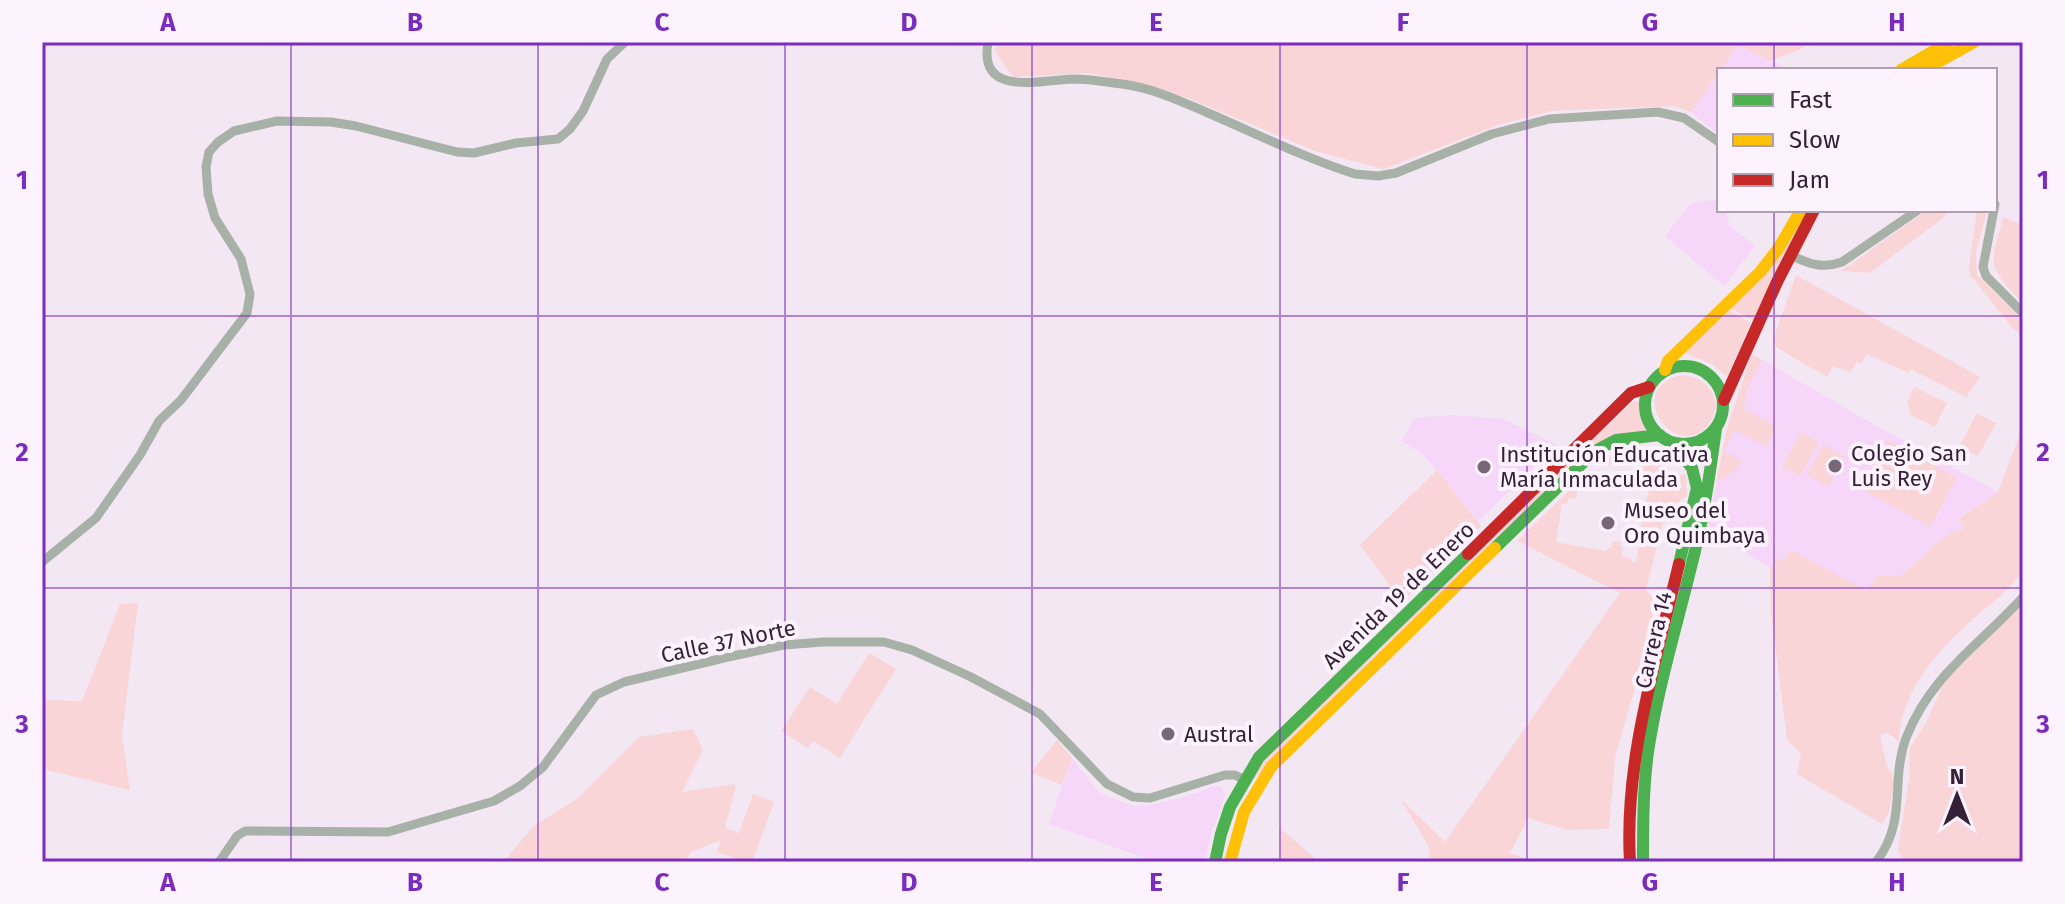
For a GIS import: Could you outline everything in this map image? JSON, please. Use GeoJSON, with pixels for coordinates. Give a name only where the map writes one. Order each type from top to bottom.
{"type":"FeatureCollection","features":[{"type":"Feature","properties":{"kind":"main road"},"geometry":{"type":"LineString","coordinates":[[1904,68],[1949,42]]}},
{"type":"Feature","properties":{"kind":"main road"},"geometry":{"type":"LineString","coordinates":[[1928,68],[1974,42]]}},
{"type":"Feature","properties":{"kind":"main road"},"geometry":{"type":"LineString","coordinates":[[1800,212],[1760,272],[1668,361],[1665,370],[1649,387],[1645,401],[1647,417],[1660,435],[1673,443],[1697,442],[1716,429],[1723,416],[1724,400],[1813,212]]}},
{"type":"Feature","properties":{"kind":"main road"},"geometry":{"type":"LineString","coordinates":[[1665,370],[1688,365],[1703,370],[1715,379],[1724,400]]}},
{"type":"Feature","properties":{"kind":"main road","name":"Avenida 19 de Enero"},"geometry":{"type":"LineString","coordinates":[[1215,862],[1222,825],[1259,757],[1631,393],[1649,387]]}},
{"type":"Feature","properties":{"kind":"main road","name":"Carrera 14"},"geometry":{"type":"LineString","coordinates":[[1643,862],[1642,799],[1648,749],[1709,488],[1716,429]]}},
{"type":"Feature","properties":{"kind":"main road","name":"Avenida 19 de Enero"},"geometry":{"type":"LineString","coordinates":[[1230,862],[1237,830],[1256,789],[1271,767],[1595,451],[1616,440],[1660,435]]}},
{"type":"Feature","properties":{"kind":"main road","name":"Carrera 14"},"geometry":{"type":"LineString","coordinates":[[1630,862],[1628,829],[1636,747],[1697,488],[1692,468],[1673,443]]}},
{"type":"Feature","properties":{"kind":"street"},"geometry":{"type":"LineString","coordinates":[[42,562],[96,518],[140,455],[159,421],[181,400],[247,313],[250,294],[241,259],[215,218],[208,194],[206,167],[209,152],[218,142],[234,131],[277,121],[331,122],[356,126],[457,152],[474,153],[516,143],[558,139],[583,111],[607,59],[625,42]]}},
{"type":"Feature","properties":{"kind":"street"},"geometry":{"type":"LineString","coordinates":[[988,42],[986,54],[990,67],[997,77],[1009,83],[1073,79],[1139,87],[1355,174],[1378,176],[1396,173],[1519,125],[1613,113],[1672,114],[1694,123],[1717,140]]}},
{"type":"Feature","properties":{"kind":"street"},"geometry":{"type":"LineString","coordinates":[[1791,255],[1807,263],[1829,267],[1842,262],[1915,212]]}},
{"type":"Feature","properties":{"kind":"street"},"geometry":{"type":"LineString","coordinates":[[1993,212],[1983,267],[1986,276],[2023,313]]}},
{"type":"Feature","properties":{"kind":"street"},"geometry":{"type":"LineString","coordinates":[[1876,862],[1886,850],[1894,829],[1902,753],[1907,736],[1947,670],[2023,597]]}},
{"type":"Feature","properties":{"kind":"street","name":"Calle 37 Norte"},"geometry":{"type":"LineString","coordinates":[[219,862],[237,836],[245,831],[388,832],[494,801],[520,786],[543,767],[596,695],[624,682],[784,645],[861,640],[884,642],[912,650],[1040,714],[1107,784],[1133,797],[1150,798],[1225,775],[1245,779]]}},
{"type":"Feature","properties":{"kind":"street"},"geometry":{"type":"LineString","coordinates":[[1245,779],[1256,789]]}},
{"type":"Feature","properties":{"kind":"shaded area"},"geometry":{"type":"Polygon","coordinates":[[[1000,42],[1808,42],[1801,49],[1770,61],[1738,45],[1722,68],[1717,68],[1717,75],[1691,112],[1674,106],[1551,111],[1498,125],[1384,169],[1315,151],[1188,98],[1091,73],[1013,77],[994,50],[1000,42]]]}},
{"type":"Feature","properties":{"kind":"shaded area"},"geometry":{"type":"Polygon","coordinates":[[[1738,44],[1786,68],[1721,68],[1738,44]]]}},
{"type":"Feature","properties":{"kind":"shaded area"},"geometry":{"type":"Polygon","coordinates":[[[1717,74],[1717,133],[1691,112],[1717,74]]]}},
{"type":"Feature","properties":{"kind":"shaded area"},"geometry":{"type":"Polygon","coordinates":[[[1717,200],[1717,212],[1726,212],[1729,225],[1755,246],[1724,286],[1665,236],[1691,203],[1717,200]]]}},
{"type":"Feature","properties":{"kind":"shaded area"},"geometry":{"type":"Polygon","coordinates":[[[1806,212],[1807,212],[1754,321],[1730,308],[1806,212]]]}},
{"type":"Feature","properties":{"kind":"shaded area"},"geometry":{"type":"Polygon","coordinates":[[[1924,212],[1947,212],[1870,273],[1841,271],[1924,212]]]}},
{"type":"Feature","properties":{"kind":"shaded area"},"geometry":{"type":"Polygon","coordinates":[[[1977,212],[1986,212],[1976,253],[1977,275],[2023,319],[2023,336],[2013,329],[1971,276],[1969,268],[1977,212]]]}},
{"type":"Feature","properties":{"kind":"shaded area"},"geometry":{"type":"Polygon","coordinates":[[[2003,217],[2023,225],[2023,304],[2003,281],[1994,262],[2003,217]]]}},
{"type":"Feature","properties":{"kind":"shaded area"},"geometry":{"type":"Polygon","coordinates":[[[1796,275],[1980,377],[1966,397],[1911,369],[1908,373],[1867,354],[1861,364],[1857,362],[1850,372],[1833,366],[1827,377],[1776,347],[1773,340],[1796,275]]]}},
{"type":"Feature","properties":{"kind":"shaded area"},"geometry":{"type":"Polygon","coordinates":[[[1729,310],[1751,323],[1727,377],[1712,364],[1685,353],[1729,310]]]}},
{"type":"Feature","properties":{"kind":"shaded area"},"geometry":{"type":"Polygon","coordinates":[[[1752,354],[1762,360],[1748,387],[1744,409],[1776,427],[1766,446],[1735,430],[1724,451],[1743,462],[1722,481],[1717,479],[1727,428],[1752,354]]]}},
{"type":"Feature","properties":{"kind":"shaded area","name":"Colegio San Luis Rey"},"geometry":{"type":"Polygon","coordinates":[[[1757,357],[1998,492],[1958,518],[1965,527],[1946,536],[1900,576],[1867,592],[1791,550],[1783,561],[1777,557],[1770,568],[1706,529],[1724,451],[1757,357]]]}},
{"type":"Feature","properties":{"kind":"shaded area"},"geometry":{"type":"Polygon","coordinates":[[[1681,375],[1698,379],[1714,397],[1714,413],[1698,434],[1684,436],[1672,431],[1661,421],[1655,408],[1656,395],[1664,383],[1681,375]]]}},
{"type":"Feature","properties":{"kind":"shaded area"},"geometry":{"type":"Polygon","coordinates":[[[1914,387],[1947,403],[1935,427],[1911,415],[1907,402],[1914,387]]]}},
{"type":"Feature","properties":{"kind":"shaded area"},"geometry":{"type":"Polygon","coordinates":[[[1633,401],[1639,402],[1646,429],[1644,432],[1614,436],[1254,779],[1252,776],[1267,755],[1633,401]]]}},
{"type":"Feature","properties":{"kind":"shaded area"},"geometry":{"type":"Polygon","coordinates":[[[1977,413],[1996,423],[1978,456],[1959,447],[1977,413]]]}},
{"type":"Feature","properties":{"kind":"shaded area","name":"Institución Educativa María Inmaculada"},"geometry":{"type":"Polygon","coordinates":[[[1452,415],[1503,419],[1557,445],[1478,521],[1421,453],[1402,441],[1414,418],[1452,415]]]}},
{"type":"Feature","properties":{"kind":"shaded area"},"geometry":{"type":"Polygon","coordinates":[[[2023,426],[2023,569],[1998,598],[1951,640],[1926,670],[1907,704],[1899,742],[1888,733],[1880,735],[1886,764],[1895,779],[1889,812],[1882,824],[1797,774],[1801,754],[1787,740],[1771,612],[1770,568],[1777,557],[1783,561],[1791,550],[1867,591],[1876,576],[1900,576],[1946,536],[1964,528],[1958,519],[1998,492],[2023,426]]]}},
{"type":"Feature","properties":{"kind":"shaded area"},"geometry":{"type":"Polygon","coordinates":[[[1801,432],[1819,442],[1800,476],[1782,467],[1801,432]]]}},
{"type":"Feature","properties":{"kind":"shaded area"},"geometry":{"type":"Polygon","coordinates":[[[1888,440],[1957,478],[1930,527],[1861,489],[1888,440]]]}},
{"type":"Feature","properties":{"kind":"shaded area"},"geometry":{"type":"Polygon","coordinates":[[[1823,445],[1844,456],[1828,486],[1807,475],[1823,445]]]}},
{"type":"Feature","properties":{"kind":"shaded area"},"geometry":{"type":"Polygon","coordinates":[[[1623,449],[1668,452],[1670,455],[1664,468],[1647,481],[1635,479],[1636,463],[1612,460],[1611,465],[1596,463],[1623,449]]]}},
{"type":"Feature","properties":{"kind":"shaded area"},"geometry":{"type":"Polygon","coordinates":[[[1437,470],[1481,526],[1402,602],[1360,545],[1437,470]]]}},
{"type":"Feature","properties":{"kind":"shaded area"},"geometry":{"type":"Polygon","coordinates":[[[1589,471],[1587,484],[1578,488],[1576,499],[1569,497],[1567,504],[1562,504],[1556,542],[1605,551],[1613,541],[1619,542],[1623,549],[1622,556],[1634,563],[1640,540],[1628,537],[1629,528],[1640,529],[1650,485],[1668,472],[1686,475],[1687,496],[1666,510],[1646,589],[1658,607],[1650,608],[1654,620],[1615,758],[1609,829],[1567,830],[1528,818],[1510,853],[1536,862],[1430,862],[1428,845],[1400,798],[1445,842],[1620,593],[1517,541],[1589,471]]]}},
{"type":"Feature","properties":{"kind":"shaded area"},"geometry":{"type":"Polygon","coordinates":[[[138,603],[122,736],[130,790],[42,769],[42,700],[82,701],[120,604],[138,603]]]}},
{"type":"Feature","properties":{"kind":"shaded area"},"geometry":{"type":"Polygon","coordinates":[[[2023,603],[2023,862],[1903,862],[1898,848],[1909,780],[1910,747],[1926,723],[1944,682],[2023,603]]]}},
{"type":"Feature","properties":{"kind":"shaded area"},"geometry":{"type":"Polygon","coordinates":[[[869,653],[896,669],[840,758],[813,741],[808,748],[781,731],[810,687],[837,704],[869,653]]]}},
{"type":"Feature","properties":{"kind":"shaded area"},"geometry":{"type":"Polygon","coordinates":[[[693,729],[703,750],[682,792],[736,784],[725,828],[739,833],[753,794],[774,802],[752,862],[717,852],[721,840],[691,852],[684,862],[503,862],[534,826],[578,798],[639,737],[693,729]]]}},
{"type":"Feature","properties":{"kind":"shaded area"},"geometry":{"type":"Polygon","coordinates":[[[1057,740],[1072,758],[1062,785],[1031,773],[1057,740]]]}},
{"type":"Feature","properties":{"kind":"shaded area"},"geometry":{"type":"Polygon","coordinates":[[[1072,758],[1100,794],[1131,805],[1146,806],[1214,786],[1222,787],[1225,795],[1205,862],[1156,862],[1049,824],[1072,758]]]}},
{"type":"Feature","properties":{"kind":"shaded area"},"geometry":{"type":"Polygon","coordinates":[[[1279,827],[1319,862],[1279,862],[1279,827]]]}},
{"type":"Feature","properties":{"kind":"traffic: fast"},"geometry":{"type":"LineString","coordinates":[[1676,366],[1692,366],[1706,372],[1717,383],[1723,405],[1717,427],[1706,438],[1692,444],[1676,444],[1662,438],[1651,427],[1645,413],[1645,397],[1651,383],[1662,372],[1676,366]]}},
{"type":"Feature","properties":{"kind":"traffic: fast"},"geometry":{"type":"LineString","coordinates":[[1643,862],[1648,752],[1658,698],[1701,524],[1716,429]]}},
{"type":"Feature","properties":{"kind":"traffic: fast"},"geometry":{"type":"LineString","coordinates":[[1495,548],[1595,451],[1616,440],[1660,435]]}},
{"type":"Feature","properties":{"kind":"traffic: fast"},"geometry":{"type":"LineString","coordinates":[[1673,443],[1692,468],[1697,488],[1679,564]]}},
{"type":"Feature","properties":{"kind":"traffic: fast"},"geometry":{"type":"LineString","coordinates":[[1215,862],[1230,807],[1259,757],[1468,554]]}},
{"type":"Feature","properties":{"kind":"traffic: slow"},"geometry":{"type":"LineString","coordinates":[[1904,68],[1949,42]]}},
{"type":"Feature","properties":{"kind":"traffic: slow"},"geometry":{"type":"LineString","coordinates":[[1928,68],[1974,42]]}},
{"type":"Feature","properties":{"kind":"traffic: slow"},"geometry":{"type":"LineString","coordinates":[[1665,370],[1668,361],[1760,272],[1800,212]]}},
{"type":"Feature","properties":{"kind":"traffic: slow"},"geometry":{"type":"LineString","coordinates":[[1230,862],[1244,812],[1271,767],[1495,548]]}},
{"type":"Feature","properties":{"kind":"traffic: jam"},"geometry":{"type":"LineString","coordinates":[[1724,400],[1777,282],[1813,212]]}},
{"type":"Feature","properties":{"kind":"traffic: jam"},"geometry":{"type":"LineString","coordinates":[[1468,554],[1631,393],[1649,387]]}},
{"type":"Feature","properties":{"kind":"traffic: jam"},"geometry":{"type":"LineString","coordinates":[[1630,862],[1629,824],[1637,749],[1679,564]]}},
{"type":"Feature","properties":{"kind":"place","name":"Colegio San Luis Rey"},"geometry":{"type":"Point","coordinates":[1835,466]}},
{"type":"Feature","properties":{"kind":"place","name":"Institución Educativa María Inmaculada"},"geometry":{"type":"Point","coordinates":[1484,467]}},
{"type":"Feature","properties":{"kind":"place","name":"Museo del Oro Quimbaya"},"geometry":{"type":"Point","coordinates":[1608,523]}},
{"type":"Feature","properties":{"kind":"place","name":"Austral"},"geometry":{"type":"Point","coordinates":[1168,734]}}]}
